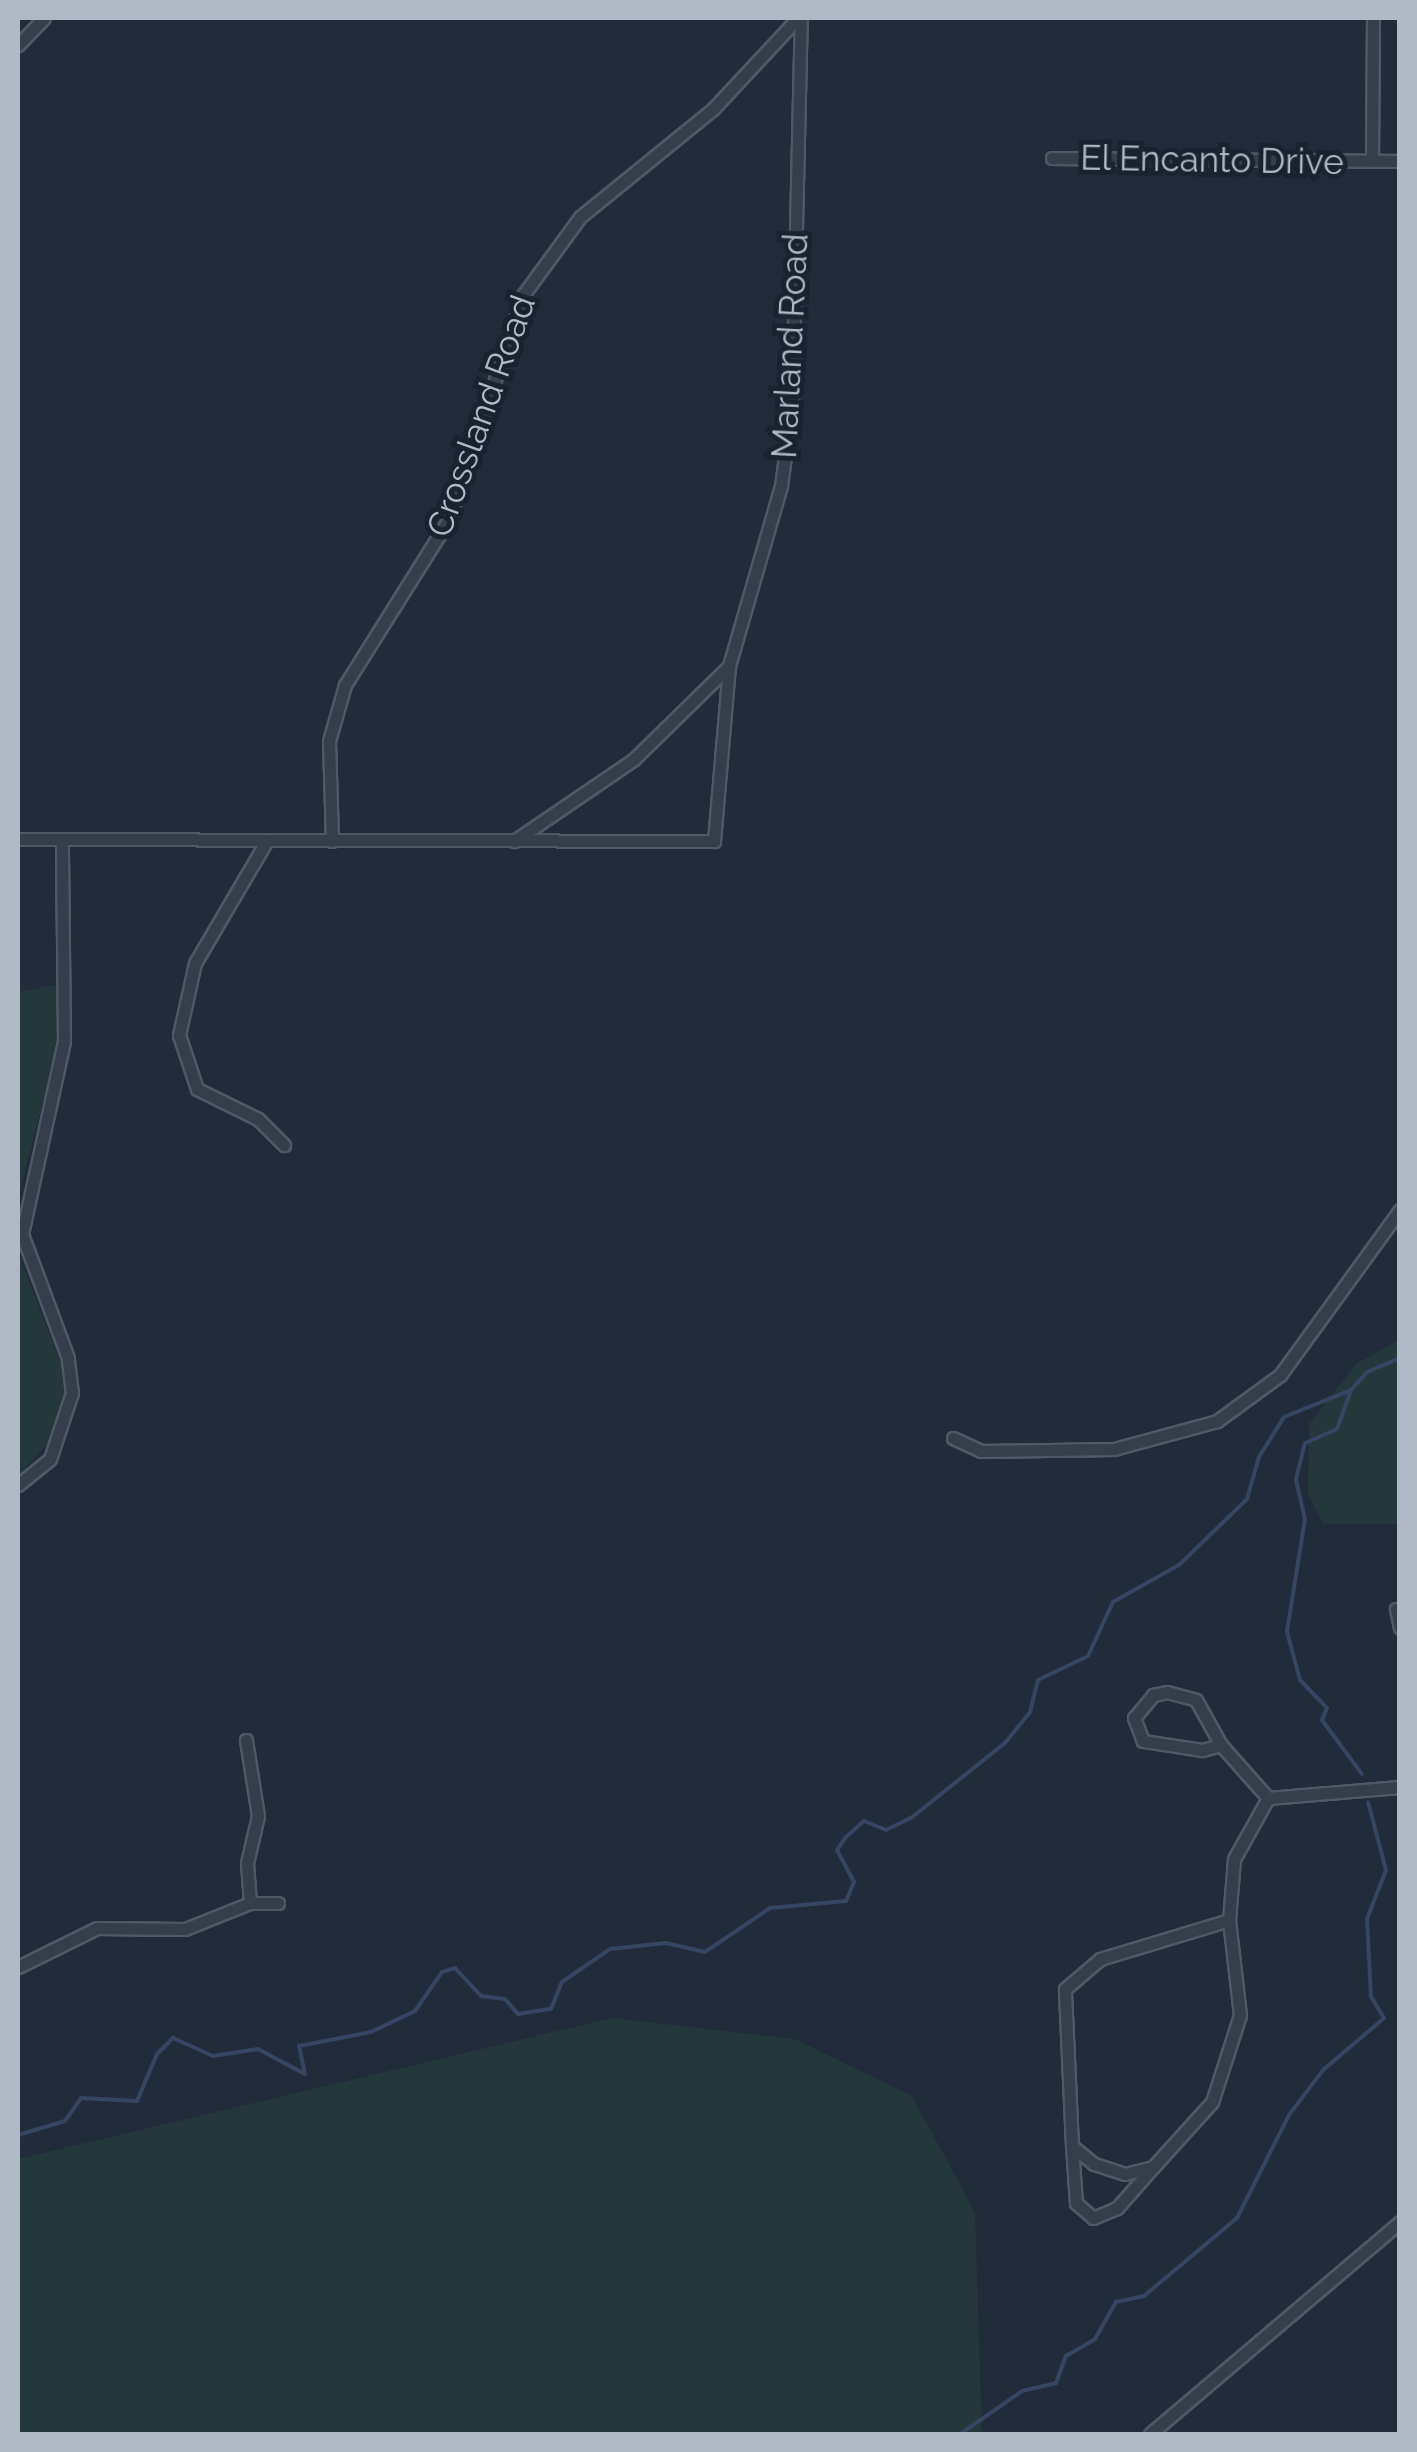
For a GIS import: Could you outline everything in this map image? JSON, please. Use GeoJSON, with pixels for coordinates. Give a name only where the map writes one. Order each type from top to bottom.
{"type":"FeatureCollection","features":[{"type":"Feature","properties":{"kind":"street"},"geometry":{"type":"LineString","coordinates":[[18,45],[44,18]]}},
{"type":"Feature","properties":{"kind":"street","name":"Marland Road"},"geometry":{"type":"LineString","coordinates":[[18,839],[714,841],[729,666],[781,486],[792,405],[799,18]]}},
{"type":"Feature","properties":{"kind":"street","name":"Crossland Road"},"geometry":{"type":"LineString","coordinates":[[332,841],[328,752],[345,685],[444,529],[504,334],[529,285],[580,217],[713,108],[799,18]]}},
{"type":"Feature","properties":{"kind":"street","name":"El Encanto Drive"},"geometry":{"type":"LineString","coordinates":[[1372,161],[1373,18]]}},
{"type":"Feature","properties":{"kind":"street","name":"El Encanto Drive"},"geometry":{"type":"LineString","coordinates":[[1052,158],[1400,161]]}},
{"type":"Feature","properties":{"kind":"street","name":"Marland Road"},"geometry":{"type":"LineString","coordinates":[[514,841],[625,767],[729,666]]}},
{"type":"Feature","properties":{"kind":"street"},"geometry":{"type":"LineString","coordinates":[[18,1485],[50,1460],[72,1393],[68,1358],[22,1234],[64,1040],[62,842]]}},
{"type":"Feature","properties":{"kind":"street"},"geometry":{"type":"LineString","coordinates":[[266,842],[201,950],[179,1035],[197,1089],[258,1119],[284,1146]]}},
{"type":"Feature","properties":{"kind":"street"},"geometry":{"type":"LineString","coordinates":[[953,1438],[981,1451],[1114,1450],[1217,1421],[1280,1375],[1400,1210]]}},
{"type":"Feature","properties":{"kind":"street"},"geometry":{"type":"LineString","coordinates":[[1396,1609],[1400,1628]]}},
{"type":"Feature","properties":{"kind":"street"},"geometry":{"type":"LineString","coordinates":[[1221,1745],[1154,1746],[1134,1730],[1134,1718],[1153,1695],[1184,1694],[1214,1724],[1221,1745],[1268,1798]]}},
{"type":"Feature","properties":{"kind":"street"},"geometry":{"type":"LineString","coordinates":[[246,1740],[258,1816],[247,1864],[250,1903]]}},
{"type":"Feature","properties":{"kind":"street"},"geometry":{"type":"LineString","coordinates":[[1268,1798],[1400,1787]]}},
{"type":"Feature","properties":{"kind":"street"},"geometry":{"type":"LineString","coordinates":[[1230,1920],[1100,1959],[1065,1989],[1076,2203],[1093,2218],[1117,2208],[1212,2102],[1233,2056],[1240,2014],[1230,1920],[1234,1859],[1268,1798]]}},
{"type":"Feature","properties":{"kind":"street"},"geometry":{"type":"LineString","coordinates":[[18,1967],[83,1932],[198,1927],[250,1903],[278,1903]]}},
{"type":"Feature","properties":{"kind":"street"},"geometry":{"type":"LineString","coordinates":[[1072,2146],[1125,2174],[1153,2167]]}},
{"type":"Feature","properties":{"kind":"street"},"geometry":{"type":"LineString","coordinates":[[1150,2434],[1400,2222]]}},
{"type":"Feature","properties":{"kind":"green space"},"geometry":{"type":"Polygon","coordinates":[[[60,984],[59,1039],[18,1198],[18,992],[60,984]]]}},
{"type":"Feature","properties":{"kind":"green space"},"geometry":{"type":"Polygon","coordinates":[[[18,1253],[67,1378],[55,1435],[18,1477],[18,1253]]]}},
{"type":"Feature","properties":{"kind":"green space"},"geometry":{"type":"Polygon","coordinates":[[[1399,1340],[1399,1524],[1323,1524],[1308,1494],[1309,1424],[1356,1364],[1399,1340]]]}},
{"type":"Feature","properties":{"kind":"green space"},"geometry":{"type":"Polygon","coordinates":[[[612,2018],[795,2039],[912,2096],[975,2212],[982,2434],[18,2434],[18,2159],[612,2018]]]}},
{"type":"Feature","properties":{"kind":"waterway"},"geometry":{"type":"LineString","coordinates":[[18,2135],[65,2121],[81,2098],[137,2101],[157,2054],[173,2038],[213,2056],[258,2049],[305,2074],[299,2046],[371,2032],[415,2011],[442,1972],[455,1968],[481,1996],[505,1999],[518,2014],[551,2009],[562,1982],[610,1949],[666,1943],[705,1952],[770,1908],[846,1901],[854,1882],[837,1850],[845,1838],[864,1821],[886,1830],[911,1818],[1005,1743],[1030,1712],[1038,1680],[1088,1656],[1113,1602],[1179,1565],[1247,1499],[1259,1457],[1284,1417],[1351,1390],[1367,1372],[1400,1358]]}},
{"type":"Feature","properties":{"kind":"waterway"},"geometry":{"type":"LineString","coordinates":[[1351,1390],[1337,1429],[1305,1443],[1296,1480],[1305,1519],[1287,1632],[1300,1680],[1327,1708],[1322,1720],[1362,1774]]}},
{"type":"Feature","properties":{"kind":"waterway"},"geometry":{"type":"LineString","coordinates":[[960,2434],[1022,2391],[1056,2383],[1066,2356],[1095,2339],[1116,2302],[1144,2296],[1237,2218],[1289,2115],[1323,2070],[1384,2018],[1371,1996],[1367,1919],[1386,1870],[1368,1802]]}}]}
